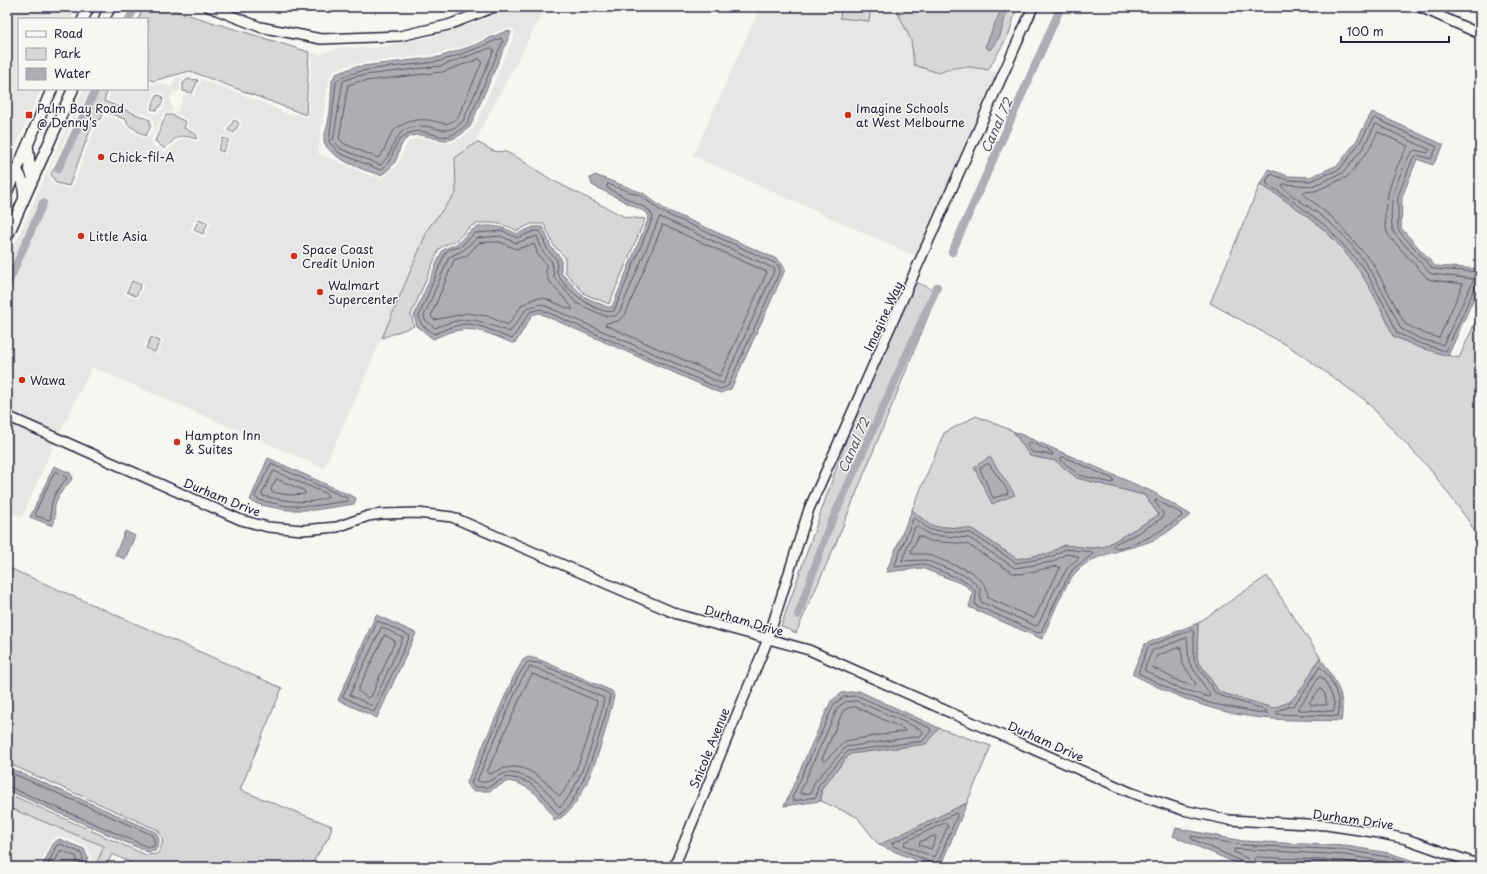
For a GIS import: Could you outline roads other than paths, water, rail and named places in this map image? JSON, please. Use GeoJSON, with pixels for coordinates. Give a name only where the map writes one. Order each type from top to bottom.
{"type":"FeatureCollection","features":[{"type":"Feature","properties":{"kind":"main road"},"geometry":{"type":"LineString","coordinates":[[83,18],[88,7]]}},
{"type":"Feature","properties":{"kind":"main road"},"geometry":{"type":"LineString","coordinates":[[104,18],[110,7]]}},
{"type":"Feature","properties":{"kind":"main road"},"geometry":{"type":"LineString","coordinates":[[7,192],[52,90]]}},
{"type":"Feature","properties":{"kind":"main road"},"geometry":{"type":"LineString","coordinates":[[7,237],[73,90]]}},
{"type":"Feature","properties":{"kind":"main road"},"geometry":{"type":"LineString","coordinates":[[28,144],[28,158],[33,178]]}},
{"type":"Feature","properties":{"kind":"main road"},"geometry":{"type":"LineString","coordinates":[[17,170],[23,182],[25,197]]}},
{"type":"Feature","properties":{"kind":"street"},"geometry":{"type":"LineString","coordinates":[[209,7],[260,27],[321,39],[400,36],[448,25],[495,7]]}},
{"type":"Feature","properties":{"kind":"street","name":"Imagine Way"},"geometry":{"type":"LineString","coordinates":[[768,639],[809,508],[922,259],[1033,7]]}},
{"type":"Feature","properties":{"kind":"street"},"geometry":{"type":"LineString","coordinates":[[1420,7],[1480,34]]}},
{"type":"Feature","properties":{"kind":"street","name":"Durham Drive"},"geometry":{"type":"LineString","coordinates":[[7,416],[241,520],[268,527],[303,530],[337,526],[368,516],[382,514],[417,513],[452,517],[677,614],[809,650],[1132,793],[1183,810],[1229,820],[1326,825],[1373,832],[1406,839],[1480,865]]}},
{"type":"Feature","properties":{"kind":"street","name":"Snicole Avenue"},"geometry":{"type":"LineString","coordinates":[[674,867],[768,639]]}},
{"type":"Feature","properties":{"kind":"water"},"geometry":{"type":"Polygon","coordinates":[[[1002,7],[1008,7],[1000,36],[990,50],[985,47],[1002,7]]]}},
{"type":"Feature","properties":{"kind":"water"},"geometry":{"type":"Polygon","coordinates":[[[506,31],[511,32],[470,127],[459,135],[452,139],[446,140],[423,135],[412,136],[406,139],[402,144],[394,164],[381,175],[348,163],[332,153],[327,147],[324,137],[328,126],[330,112],[332,80],[336,74],[354,67],[439,57],[472,46],[506,31]]]}},
{"type":"Feature","properties":{"kind":"water"},"geometry":{"type":"Polygon","coordinates":[[[1372,112],[1444,145],[1433,165],[1417,159],[1402,197],[1401,228],[1435,266],[1480,269],[1480,284],[1448,356],[1418,347],[1393,336],[1380,306],[1364,278],[1335,240],[1293,205],[1260,184],[1268,169],[1288,176],[1310,177],[1338,165],[1355,143],[1372,112]]]}},
{"type":"Feature","properties":{"kind":"water"},"geometry":{"type":"Polygon","coordinates":[[[595,175],[643,193],[664,209],[777,259],[782,264],[785,270],[731,389],[720,393],[539,313],[532,315],[516,342],[512,343],[491,334],[473,330],[455,331],[433,339],[417,326],[414,316],[442,251],[458,243],[470,231],[482,226],[494,226],[507,229],[517,234],[533,227],[543,227],[551,247],[561,258],[561,273],[583,296],[607,307],[612,307],[649,217],[647,213],[592,185],[590,178],[595,175]]]}},
{"type":"Feature","properties":{"kind":"water"},"geometry":{"type":"Polygon","coordinates":[[[1013,431],[1153,492],[1191,515],[1156,539],[1104,555],[1077,571],[1072,576],[1058,603],[1042,639],[969,607],[973,593],[965,585],[922,568],[886,572],[912,510],[931,526],[972,529],[1017,559],[1050,553],[1064,545],[1090,548],[1104,547],[1159,515],[1144,495],[1077,478],[1056,461],[1030,456],[1013,431]]]}},
{"type":"Feature","properties":{"kind":"water"},"geometry":{"type":"Polygon","coordinates":[[[990,457],[1015,495],[992,504],[974,467],[990,457]]]}},
{"type":"Feature","properties":{"kind":"water"},"geometry":{"type":"Polygon","coordinates":[[[268,458],[356,498],[354,504],[314,510],[286,510],[257,504],[250,500],[268,458]]]}},
{"type":"Feature","properties":{"kind":"water"},"geometry":{"type":"Polygon","coordinates":[[[54,466],[70,473],[73,478],[58,498],[55,506],[54,523],[53,525],[50,525],[30,517],[54,466]]]}},
{"type":"Feature","properties":{"kind":"water"},"geometry":{"type":"Polygon","coordinates":[[[125,531],[135,536],[125,559],[115,555],[125,531]]]}},
{"type":"Feature","properties":{"kind":"water"},"geometry":{"type":"Polygon","coordinates":[[[376,615],[416,633],[377,718],[338,700],[376,615]]]}},
{"type":"Feature","properties":{"kind":"water"},"geometry":{"type":"Polygon","coordinates":[[[1198,623],[1197,659],[1219,692],[1273,708],[1290,702],[1303,687],[1320,657],[1338,687],[1342,702],[1341,721],[1272,719],[1244,716],[1210,708],[1194,702],[1132,674],[1145,644],[1198,623]]]}},
{"type":"Feature","properties":{"kind":"water"},"geometry":{"type":"Polygon","coordinates":[[[528,657],[538,659],[612,691],[614,696],[601,746],[586,784],[577,800],[567,813],[555,821],[542,800],[524,786],[508,781],[489,791],[473,791],[466,784],[514,676],[523,660],[528,657]]]}},
{"type":"Feature","properties":{"kind":"water"},"geometry":{"type":"Polygon","coordinates":[[[859,691],[939,728],[926,744],[850,754],[821,789],[821,801],[784,806],[831,701],[842,693],[859,691]]]}},
{"type":"Feature","properties":{"kind":"water"},"geometry":{"type":"Polygon","coordinates":[[[7,767],[156,832],[159,842],[157,848],[155,851],[148,852],[7,790],[7,767]]]}},
{"type":"Feature","properties":{"kind":"water"},"geometry":{"type":"Polygon","coordinates":[[[967,803],[940,867],[932,867],[879,845],[967,803]]]}},
{"type":"Feature","properties":{"kind":"water"},"geometry":{"type":"Polygon","coordinates":[[[1176,828],[1243,841],[1346,846],[1389,853],[1432,867],[1245,867],[1173,836],[1176,828]]]}},
{"type":"Feature","properties":{"kind":"water"},"geometry":{"type":"Polygon","coordinates":[[[59,839],[84,849],[88,858],[84,867],[42,867],[53,844],[59,839]]]}},
{"type":"Feature","properties":{"kind":"waterway"},"geometry":{"type":"LineString","coordinates":[[130,18],[135,7]]}},
{"type":"Feature","properties":{"kind":"waterway","name":"Canal 72"},"geometry":{"type":"LineString","coordinates":[[952,252],[1061,7]]}},
{"type":"Feature","properties":{"kind":"waterway"},"geometry":{"type":"LineString","coordinates":[[58,169],[96,90]]}},
{"type":"Feature","properties":{"kind":"waterway"},"geometry":{"type":"LineString","coordinates":[[7,286],[43,203]]}},
{"type":"Feature","properties":{"kind":"waterway","name":"Canal 72"},"geometry":{"type":"LineString","coordinates":[[798,615],[827,532],[937,287]]}},
{"type":"Feature","properties":{"kind":"place","name":"Palm Bay Road @ Denny's"},"geometry":{"type":"Point","coordinates":[29,115]}},
{"type":"Feature","properties":{"kind":"place","name":"Imagine Schools at West Melbourne"},"geometry":{"type":"Point","coordinates":[848,115]}},
{"type":"Feature","properties":{"kind":"place","name":"Chick-fil-A"},"geometry":{"type":"Point","coordinates":[101,157]}},
{"type":"Feature","properties":{"kind":"place","name":"Little Asia"},"geometry":{"type":"Point","coordinates":[81,236]}},
{"type":"Feature","properties":{"kind":"place","name":"Space Coast Credit Union"},"geometry":{"type":"Point","coordinates":[294,256]}},
{"type":"Feature","properties":{"kind":"place","name":"Walmart Supercenter"},"geometry":{"type":"Point","coordinates":[320,292]}},
{"type":"Feature","properties":{"kind":"place","name":"Wawa"},"geometry":{"type":"Point","coordinates":[22,380]}},
{"type":"Feature","properties":{"kind":"place","name":"Hampton Inn & Suites"},"geometry":{"type":"Point","coordinates":[177,442]}}]}
